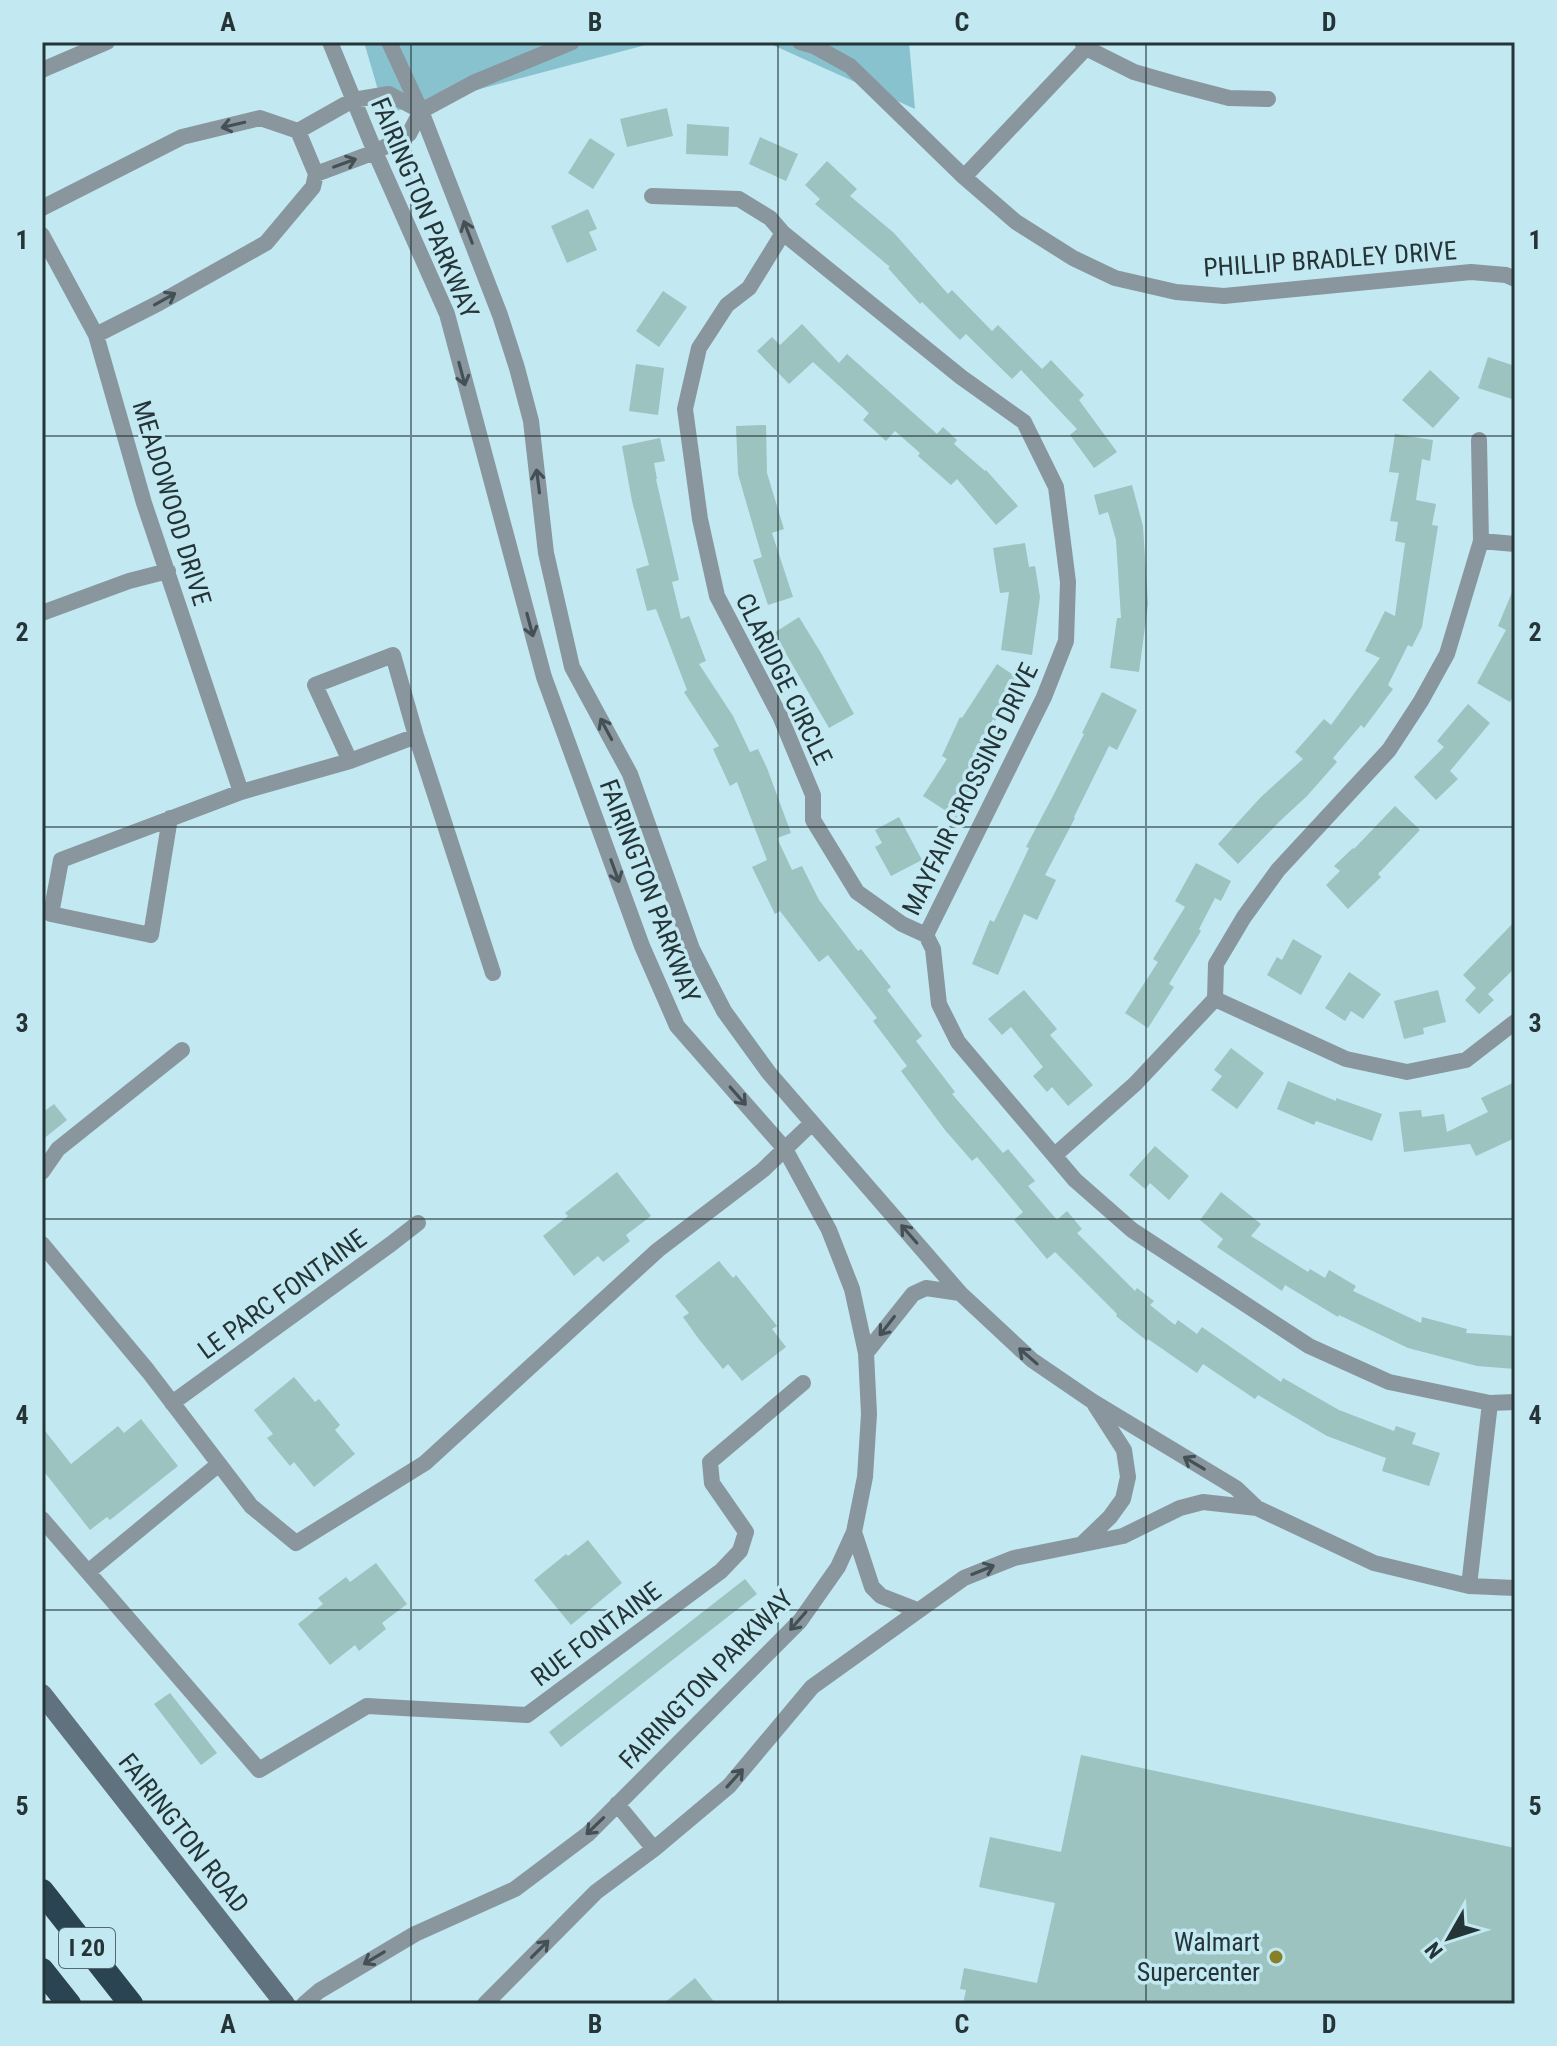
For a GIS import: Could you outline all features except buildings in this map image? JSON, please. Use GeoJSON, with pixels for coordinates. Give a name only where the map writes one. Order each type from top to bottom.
{"type":"FeatureCollection","features":[{"type":"Feature","properties":{"kind":"highway","name":"I 20"},"geometry":{"type":"LineString","coordinates":[[42,1891],[131,2004]]}},
{"type":"Feature","properties":{"kind":"highway","name":"I 20"},"geometry":{"type":"LineString","coordinates":[[42,1970],[69,2004]]}},
{"type":"Feature","properties":{"kind":"street"},"geometry":{"type":"LineString","coordinates":[[42,70],[107,42]]}},
{"type":"Feature","properties":{"kind":"street","name":"FAIRINGTON PARKWAY"},"geometry":{"type":"LineString","coordinates":[[304,2004],[319,1991],[415,1934],[515,1889],[588,1834],[800,1621],[838,1567],[854,1532],[865,1477],[869,1414],[866,1353],[852,1289],[829,1230],[785,1149],[677,1026],[642,946],[544,677],[447,314],[330,42]]}},
{"type":"Feature","properties":{"kind":"street","name":"FAIRINGTON PARKWAY"},"geometry":{"type":"LineString","coordinates":[[389,42],[421,111],[500,315],[517,368],[531,421],[546,553],[572,667],[630,774],[692,949],[724,1011],[769,1073],[960,1293],[1032,1360],[1092,1401],[1236,1488],[1257,1508]]}},
{"type":"Feature","properties":{"kind":"street"},"geometry":{"type":"LineString","coordinates":[[316,174],[375,152],[409,134],[421,111],[473,83],[572,42]]}},
{"type":"Feature","properties":{"kind":"street","name":"PHILLIP BRADLEY DRIVE"},"geometry":{"type":"LineString","coordinates":[[800,42],[814,46],[850,66],[964,177],[1016,222],[1073,258],[1115,278],[1176,292],[1224,296],[1471,272],[1506,275],[1515,279]]}},
{"type":"Feature","properties":{"kind":"street"},"geometry":{"type":"LineString","coordinates":[[964,177],[1084,45],[1134,72],[1229,98],[1268,99]]}},
{"type":"Feature","properties":{"kind":"street"},"geometry":{"type":"LineString","coordinates":[[42,208],[182,137],[260,118],[298,131],[353,100],[389,94],[421,111]]}},
{"type":"Feature","properties":{"kind":"street"},"geometry":{"type":"LineString","coordinates":[[96,335],[266,243],[313,187],[316,174],[298,131]]}},
{"type":"Feature","properties":{"kind":"street","name":"MAYFAIR CROSSING DRIVE"},"geometry":{"type":"LineString","coordinates":[[652,196],[739,199],[770,218],[783,233],[961,377],[1024,422],[1056,487],[1068,582],[1066,641],[1044,697],[926,935],[933,949],[939,1004],[958,1042],[1075,1180],[1132,1230],[1309,1346],[1389,1382],[1490,1403],[1515,1402]]}},
{"type":"Feature","properties":{"kind":"street","name":"CLARIDGE CIRCLE"},"geometry":{"type":"LineString","coordinates":[[783,233],[749,288],[727,305],[699,348],[685,409],[700,519],[717,596],[780,716],[813,795],[813,820],[857,892],[902,924],[926,935]]}},
{"type":"Feature","properties":{"kind":"street","name":"MEADOWOOD DRIVE"},"geometry":{"type":"LineString","coordinates":[[42,235],[96,335],[144,503],[241,792]]}},
{"type":"Feature","properties":{"kind":"street"},"geometry":{"type":"LineString","coordinates":[[1055,1155],[1135,1084],[1215,999],[1216,964],[1244,917],[1278,870],[1389,750],[1421,701],[1447,654],[1481,541],[1479,440]]}},
{"type":"Feature","properties":{"kind":"street"},"geometry":{"type":"LineString","coordinates":[[1481,541],[1515,544]]}},
{"type":"Feature","properties":{"kind":"street"},"geometry":{"type":"LineString","coordinates":[[42,613],[129,581],[168,571]]}},
{"type":"Feature","properties":{"kind":"street"},"geometry":{"type":"LineString","coordinates":[[350,761],[315,685],[393,655],[493,973]]}},
{"type":"Feature","properties":{"kind":"street"},"geometry":{"type":"LineString","coordinates":[[170,818],[151,935],[51,914],[61,860],[170,818],[241,792],[350,761],[416,736]]}},
{"type":"Feature","properties":{"kind":"street"},"geometry":{"type":"LineString","coordinates":[[1215,999],[1346,1059],[1407,1072],[1466,1060],[1515,1022]]}},
{"type":"Feature","properties":{"kind":"street"},"geometry":{"type":"LineString","coordinates":[[42,1172],[58,1149],[182,1050]]}},
{"type":"Feature","properties":{"kind":"street"},"geometry":{"type":"LineString","coordinates":[[42,1244],[172,1403],[251,1506],[296,1543],[425,1463],[658,1250],[763,1170],[812,1123]]}},
{"type":"Feature","properties":{"kind":"street","name":"LE PARC FONTAINE"},"geometry":{"type":"LineString","coordinates":[[172,1403],[418,1223]]}},
{"type":"Feature","properties":{"kind":"street"},"geometry":{"type":"LineString","coordinates":[[866,1353],[913,1294],[926,1288],[960,1293]]}},
{"type":"Feature","properties":{"kind":"street","name":"RUE FONTAINE"},"geometry":{"type":"LineString","coordinates":[[88,1572],[259,1770],[367,1706],[527,1715],[721,1571],[740,1551],[746,1532],[712,1483],[710,1462],[803,1383]]}},
{"type":"Feature","properties":{"kind":"street"},"geometry":{"type":"LineString","coordinates":[[1083,1543],[1110,1517],[1123,1499],[1128,1477],[1124,1450],[1092,1401]]}},
{"type":"Feature","properties":{"kind":"street"},"geometry":{"type":"LineString","coordinates":[[1469,1586],[1490,1403]]}},
{"type":"Feature","properties":{"kind":"street"},"geometry":{"type":"LineString","coordinates":[[42,1519],[88,1572],[219,1464]]}},
{"type":"Feature","properties":{"kind":"street"},"geometry":{"type":"LineString","coordinates":[[485,2004],[596,1892],[654,1849],[729,1786],[812,1687],[964,1578],[1014,1558],[1123,1536],[1180,1508],[1203,1502],[1257,1508],[1374,1563],[1469,1586],[1515,1588]]}},
{"type":"Feature","properties":{"kind":"street"},"geometry":{"type":"LineString","coordinates":[[854,1532],[872,1587],[881,1596],[917,1610]]}},
{"type":"Feature","properties":{"kind":"street","name":"FAIRINGTON ROAD"},"geometry":{"type":"LineString","coordinates":[[42,1694],[285,2004]]}},
{"type":"Feature","properties":{"kind":"street"},"geometry":{"type":"LineString","coordinates":[[617,1804],[654,1849]]}},
{"type":"Feature","properties":{"kind":"shaded area"},"geometry":{"type":"Polygon","coordinates":[[[364,42],[657,42],[385,114],[364,42]]]}},
{"type":"Feature","properties":{"kind":"shaded area"},"geometry":{"type":"Polygon","coordinates":[[[766,42],[909,42],[915,109],[766,42]]]}},
{"type":"Feature","properties":{"kind":"place","name":"Walmart Supercenter"},"geometry":{"type":"Point","coordinates":[1276,1957]}}]}
